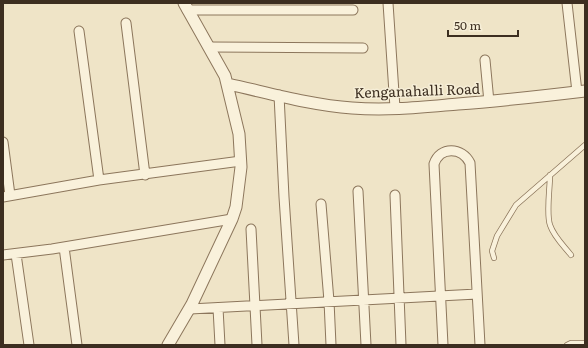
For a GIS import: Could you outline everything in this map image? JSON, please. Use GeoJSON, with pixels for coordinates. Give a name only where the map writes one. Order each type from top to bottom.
{"type":"FeatureCollection","features":[{"type":"Feature","properties":{"kind":"street"},"geometry":{"type":"LineString","coordinates":[[388,3],[395,108]]}},
{"type":"Feature","properties":{"kind":"street"},"geometry":{"type":"LineString","coordinates":[[567,3],[581,91]]}},
{"type":"Feature","properties":{"kind":"street"},"geometry":{"type":"LineString","coordinates":[[185,6],[353,10]]}},
{"type":"Feature","properties":{"kind":"street"},"geometry":{"type":"LineString","coordinates":[[168,345],[190,309],[232,219],[236,207],[241,161],[239,134],[228,84],[221,68],[185,6]]}},
{"type":"Feature","properties":{"kind":"street"},"geometry":{"type":"LineString","coordinates":[[126,23],[145,175]]}},
{"type":"Feature","properties":{"kind":"street"},"geometry":{"type":"LineString","coordinates":[[79,31],[99,180]]}},
{"type":"Feature","properties":{"kind":"street"},"geometry":{"type":"LineString","coordinates":[[208,47],[363,48]]}},
{"type":"Feature","properties":{"kind":"street"},"geometry":{"type":"LineString","coordinates":[[485,60],[490,102]]}},
{"type":"Feature","properties":{"kind":"street","name":"Kenganahalli Road"},"geometry":{"type":"LineString","coordinates":[[228,84],[316,104],[346,108],[395,108],[490,102],[581,91]]}},
{"type":"Feature","properties":{"kind":"street"},"geometry":{"type":"LineString","coordinates":[[279,95],[294,345]]}},
{"type":"Feature","properties":{"kind":"street"},"geometry":{"type":"LineString","coordinates":[[3,142],[7,196],[99,180],[241,161]]}},
{"type":"Feature","properties":{"kind":"street"},"geometry":{"type":"LineString","coordinates":[[443,345],[434,164],[440,155],[450,151],[458,151],[463,153],[470,163],[480,345]]}},
{"type":"Feature","properties":{"kind":"street"},"geometry":{"type":"LineString","coordinates":[[358,191],[366,345]]}},
{"type":"Feature","properties":{"kind":"street"},"geometry":{"type":"LineString","coordinates":[[395,195],[401,345]]}},
{"type":"Feature","properties":{"kind":"street"},"geometry":{"type":"LineString","coordinates":[[321,204],[331,345]]}},
{"type":"Feature","properties":{"kind":"street"},"geometry":{"type":"LineString","coordinates":[[3,255],[64,247],[232,219]]}},
{"type":"Feature","properties":{"kind":"street"},"geometry":{"type":"LineString","coordinates":[[251,229],[257,345]]}},
{"type":"Feature","properties":{"kind":"street"},"geometry":{"type":"LineString","coordinates":[[64,247],[78,345]]}},
{"type":"Feature","properties":{"kind":"street"},"geometry":{"type":"LineString","coordinates":[[16,254],[29,345]]}},
{"type":"Feature","properties":{"kind":"street"},"geometry":{"type":"LineString","coordinates":[[190,309],[477,294]]}},
{"type":"Feature","properties":{"kind":"street"},"geometry":{"type":"LineString","coordinates":[[218,308],[220,345]]}},
{"type":"Feature","properties":{"kind":"lane"},"geometry":{"type":"LineString","coordinates":[[494,258],[492,251],[493,245],[516,205],[585,145]]}},
{"type":"Feature","properties":{"kind":"lane"},"geometry":{"type":"LineString","coordinates":[[550,175],[548,217],[550,225],[554,235],[571,255]]}},
{"type":"Feature","properties":{"kind":"lane"},"geometry":{"type":"LineString","coordinates":[[567,345],[571,343],[585,343]]}}]}
